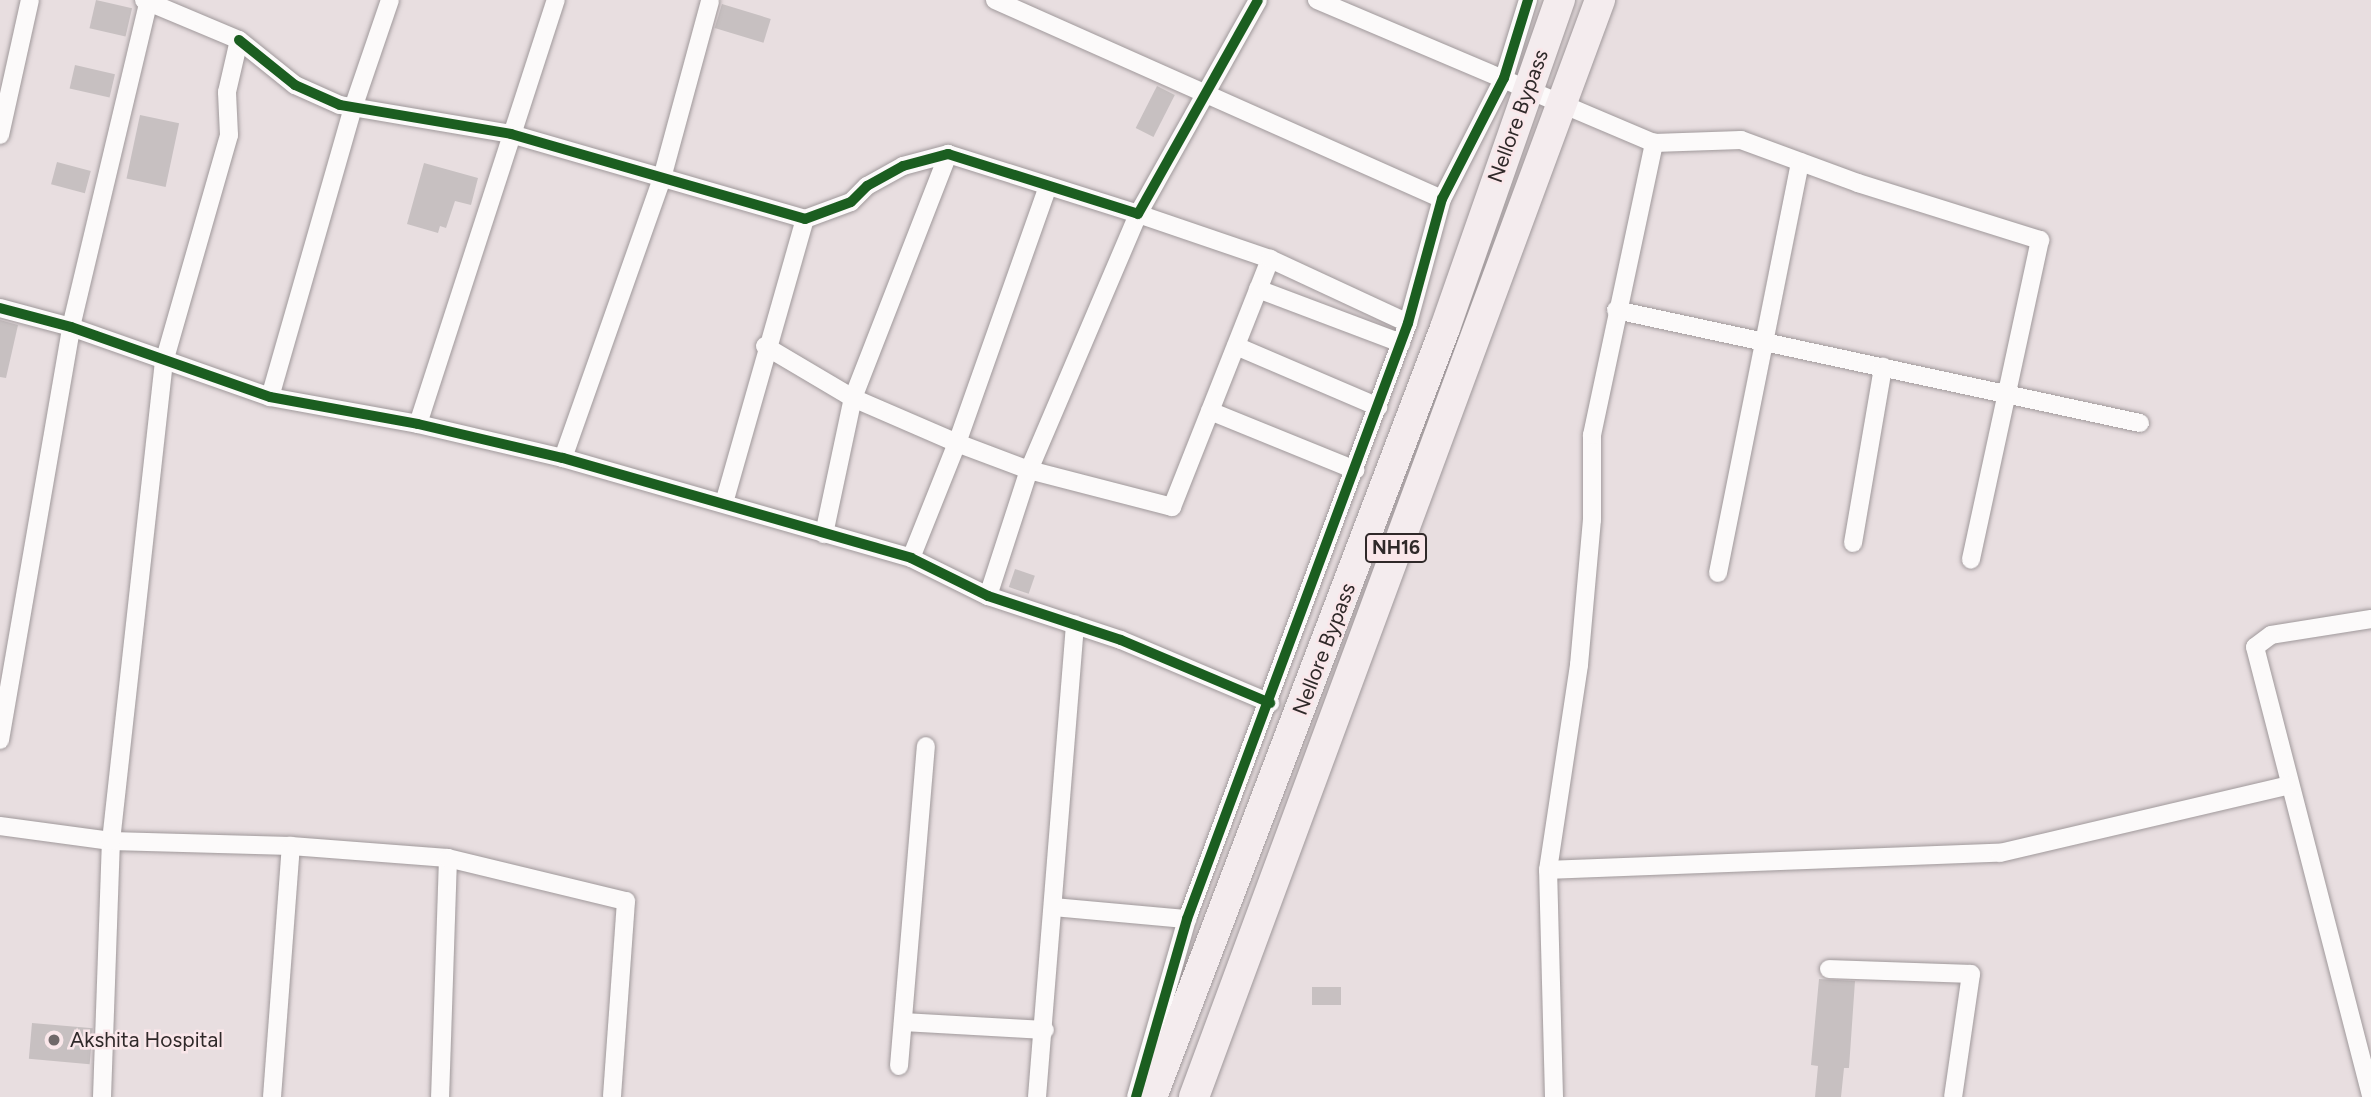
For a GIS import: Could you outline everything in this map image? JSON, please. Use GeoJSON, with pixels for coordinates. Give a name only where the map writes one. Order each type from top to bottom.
{"type":"FeatureCollection","features":[{"type":"Feature","properties":{"kind":"highway","name":"Nellore Bypass"},"geometry":{"type":"LineString","coordinates":[[1152,1097],[1445,328],[1516,83],[1560,0]]}},
{"type":"Feature","properties":{"kind":"highway","name":"Nellore Bypass"},"geometry":{"type":"LineString","coordinates":[[1194,1097],[1600,0]]}},
{"type":"Feature","properties":{"kind":"street"},"geometry":{"type":"LineString","coordinates":[[0,135],[30,0]]}},
{"type":"Feature","properties":{"kind":"street"},"geometry":{"type":"LineString","coordinates":[[0,740],[71,327],[147,0],[239,40],[295,85],[353,108],[512,134],[805,219],[851,202],[867,186],[903,166],[948,154],[1270,259],[1408,323]]}},
{"type":"Feature","properties":{"kind":"street"},"geometry":{"type":"LineString","coordinates":[[270,397],[353,108],[390,0]]}},
{"type":"Feature","properties":{"kind":"street"},"geometry":{"type":"LineString","coordinates":[[418,424],[556,0]]}},
{"type":"Feature","properties":{"kind":"street"},"geometry":{"type":"LineString","coordinates":[[995,0],[1442,199]]}},
{"type":"Feature","properties":{"kind":"street"},"geometry":{"type":"LineString","coordinates":[[988,596],[1029,470],[1138,214],[1209,94],[1258,0]]}},
{"type":"Feature","properties":{"kind":"street"},"geometry":{"type":"LineString","coordinates":[[1317,0],[1654,143],[1741,140],[1800,162],[2040,240],[1971,560]]}},
{"type":"Feature","properties":{"kind":"street"},"geometry":{"type":"LineString","coordinates":[[1359,18],[1363,0]]}},
{"type":"Feature","properties":{"kind":"street"},"geometry":{"type":"LineString","coordinates":[[1136,1097],[1187,919],[1270,703],[1401,343],[1442,199],[1516,83],[1528,0]]}},
{"type":"Feature","properties":{"kind":"street"},"geometry":{"type":"LineString","coordinates":[[563,458],[662,178],[710,1]]}},
{"type":"Feature","properties":{"kind":"street"},"geometry":{"type":"LineString","coordinates":[[102,1097],[111,841],[164,362],[229,135],[227,92],[239,40]]}},
{"type":"Feature","properties":{"kind":"street"},"geometry":{"type":"LineString","coordinates":[[1554,1097],[1548,870],[1579,665],[1592,520],[1592,435],[1616,310],[1654,143]]}},
{"type":"Feature","properties":{"kind":"street"},"geometry":{"type":"LineString","coordinates":[[824,534],[853,398],[948,154]]}},
{"type":"Feature","properties":{"kind":"street"},"geometry":{"type":"LineString","coordinates":[[1718,573],[1762,341],[1800,162]]}},
{"type":"Feature","properties":{"kind":"street"},"geometry":{"type":"LineString","coordinates":[[911,558],[957,443],[1048,186]]}},
{"type":"Feature","properties":{"kind":"street"},"geometry":{"type":"LineString","coordinates":[[724,503],[765,346],[805,219]]}},
{"type":"Feature","properties":{"kind":"street"},"geometry":{"type":"LineString","coordinates":[[765,346],[853,398],[957,443],[1029,470],[1172,507],[1270,259]]}},
{"type":"Feature","properties":{"kind":"street"},"geometry":{"type":"LineString","coordinates":[[1258,289],[1401,343]]}},
{"type":"Feature","properties":{"kind":"street"},"geometry":{"type":"LineString","coordinates":[[0,308],[71,327],[164,362],[270,397],[418,424],[563,458],[911,558],[988,596],[1075,625],[1270,703]]}},
{"type":"Feature","properties":{"kind":"street"},"geometry":{"type":"LineString","coordinates":[[1616,310],[2140,423]]}},
{"type":"Feature","properties":{"kind":"street"},"geometry":{"type":"LineString","coordinates":[[1236,346],[1378,407]]}},
{"type":"Feature","properties":{"kind":"street"},"geometry":{"type":"LineString","coordinates":[[1853,543],[1883,367]]}},
{"type":"Feature","properties":{"kind":"street"},"geometry":{"type":"LineString","coordinates":[[1210,411],[1355,470]]}},
{"type":"Feature","properties":{"kind":"street"},"geometry":{"type":"LineString","coordinates":[[2371,619],[2271,635],[2255,647],[2371,1094]]}},
{"type":"Feature","properties":{"kind":"street"},"geometry":{"type":"LineString","coordinates":[[1037,1097],[1055,907],[1075,625]]}},
{"type":"Feature","properties":{"kind":"street"},"geometry":{"type":"LineString","coordinates":[[900,1066],[926,746]]}},
{"type":"Feature","properties":{"kind":"street"},"geometry":{"type":"LineString","coordinates":[[1548,870],[2000,853],[2289,785]]}},
{"type":"Feature","properties":{"kind":"street"},"geometry":{"type":"LineString","coordinates":[[0,826],[111,841],[291,846],[448,858],[626,901],[612,1097]]}},
{"type":"Feature","properties":{"kind":"street"},"geometry":{"type":"LineString","coordinates":[[272,1097],[291,846]]}},
{"type":"Feature","properties":{"kind":"street"},"geometry":{"type":"LineString","coordinates":[[440,1097],[448,858]]}},
{"type":"Feature","properties":{"kind":"street"},"geometry":{"type":"LineString","coordinates":[[1055,907],[1187,919]]}},
{"type":"Feature","properties":{"kind":"street"},"geometry":{"type":"LineString","coordinates":[[1829,969],[1971,974],[1954,1097]]}},
{"type":"Feature","properties":{"kind":"street"},"geometry":{"type":"LineString","coordinates":[[903,1022],[1045,1030]]}},
{"type":"Feature","properties":{"kind":"building"},"geometry":{"type":"Polygon","coordinates":[[[96,0],[132,8],[126,37],[89,28],[96,0]]]}},
{"type":"Feature","properties":{"kind":"building"},"geometry":{"type":"Polygon","coordinates":[[[722,4],[771,19],[763,43],[715,28],[722,4]]]}},
{"type":"Feature","properties":{"kind":"building"},"geometry":{"type":"Polygon","coordinates":[[[75,65],[115,74],[110,98],[70,88],[75,65]]]}},
{"type":"Feature","properties":{"kind":"building"},"geometry":{"type":"Polygon","coordinates":[[[1157,86],[1175,95],[1153,137],[1136,128],[1157,86]]]}},
{"type":"Feature","properties":{"kind":"building"},"geometry":{"type":"Polygon","coordinates":[[[140,115],[179,123],[166,187],[126,179],[140,115]]]}},
{"type":"Feature","properties":{"kind":"building"},"geometry":{"type":"Polygon","coordinates":[[[57,162],[91,171],[85,193],[51,184],[57,162]]]}},
{"type":"Feature","properties":{"kind":"building"},"geometry":{"type":"Polygon","coordinates":[[[424,163],[478,178],[471,205],[455,201],[446,228],[440,226],[438,233],[407,224],[424,163]]]}},
{"type":"Feature","properties":{"kind":"building"},"geometry":{"type":"Polygon","coordinates":[[[0,320],[18,325],[6,378],[0,377],[0,320]]]}},
{"type":"Feature","properties":{"kind":"building"},"geometry":{"type":"Polygon","coordinates":[[[1015,569],[1035,576],[1029,594],[1009,587],[1015,569]]]}},
{"type":"Feature","properties":{"kind":"building"},"geometry":{"type":"Polygon","coordinates":[[[1819,979],[1855,981],[1849,1068],[1844,1068],[1841,1097],[1815,1097],[1818,1066],[1811,1065],[1819,979]]]}},
{"type":"Feature","properties":{"kind":"building"},"geometry":{"type":"Polygon","coordinates":[[[1312,987],[1341,987],[1341,1005],[1312,1005],[1312,987]]]}},
{"type":"Feature","properties":{"kind":"building"},"geometry":{"type":"Polygon","coordinates":[[[32,1023],[93,1028],[90,1064],[29,1059],[32,1023]]]}},
{"type":"Feature","properties":{"kind":"cycle path"},"geometry":{"type":"LineString","coordinates":[[239,40],[295,85],[340,105],[511,134],[805,219],[851,202],[867,186],[903,166],[948,154],[1138,214],[1258,0]]}},
{"type":"Feature","properties":{"kind":"cycle path"},"geometry":{"type":"LineString","coordinates":[[1136,1097],[1187,919],[1408,323],[1442,199],[1504,78],[1528,0]]}},
{"type":"Feature","properties":{"kind":"cycle path"},"geometry":{"type":"LineString","coordinates":[[0,308],[71,327],[270,397],[418,424],[563,458],[911,558],[988,596],[1121,640],[1270,703]]}},
{"type":"Feature","properties":{"kind":"place","name":"Akshita Hospital"},"geometry":{"type":"Point","coordinates":[54,1040]}}]}
